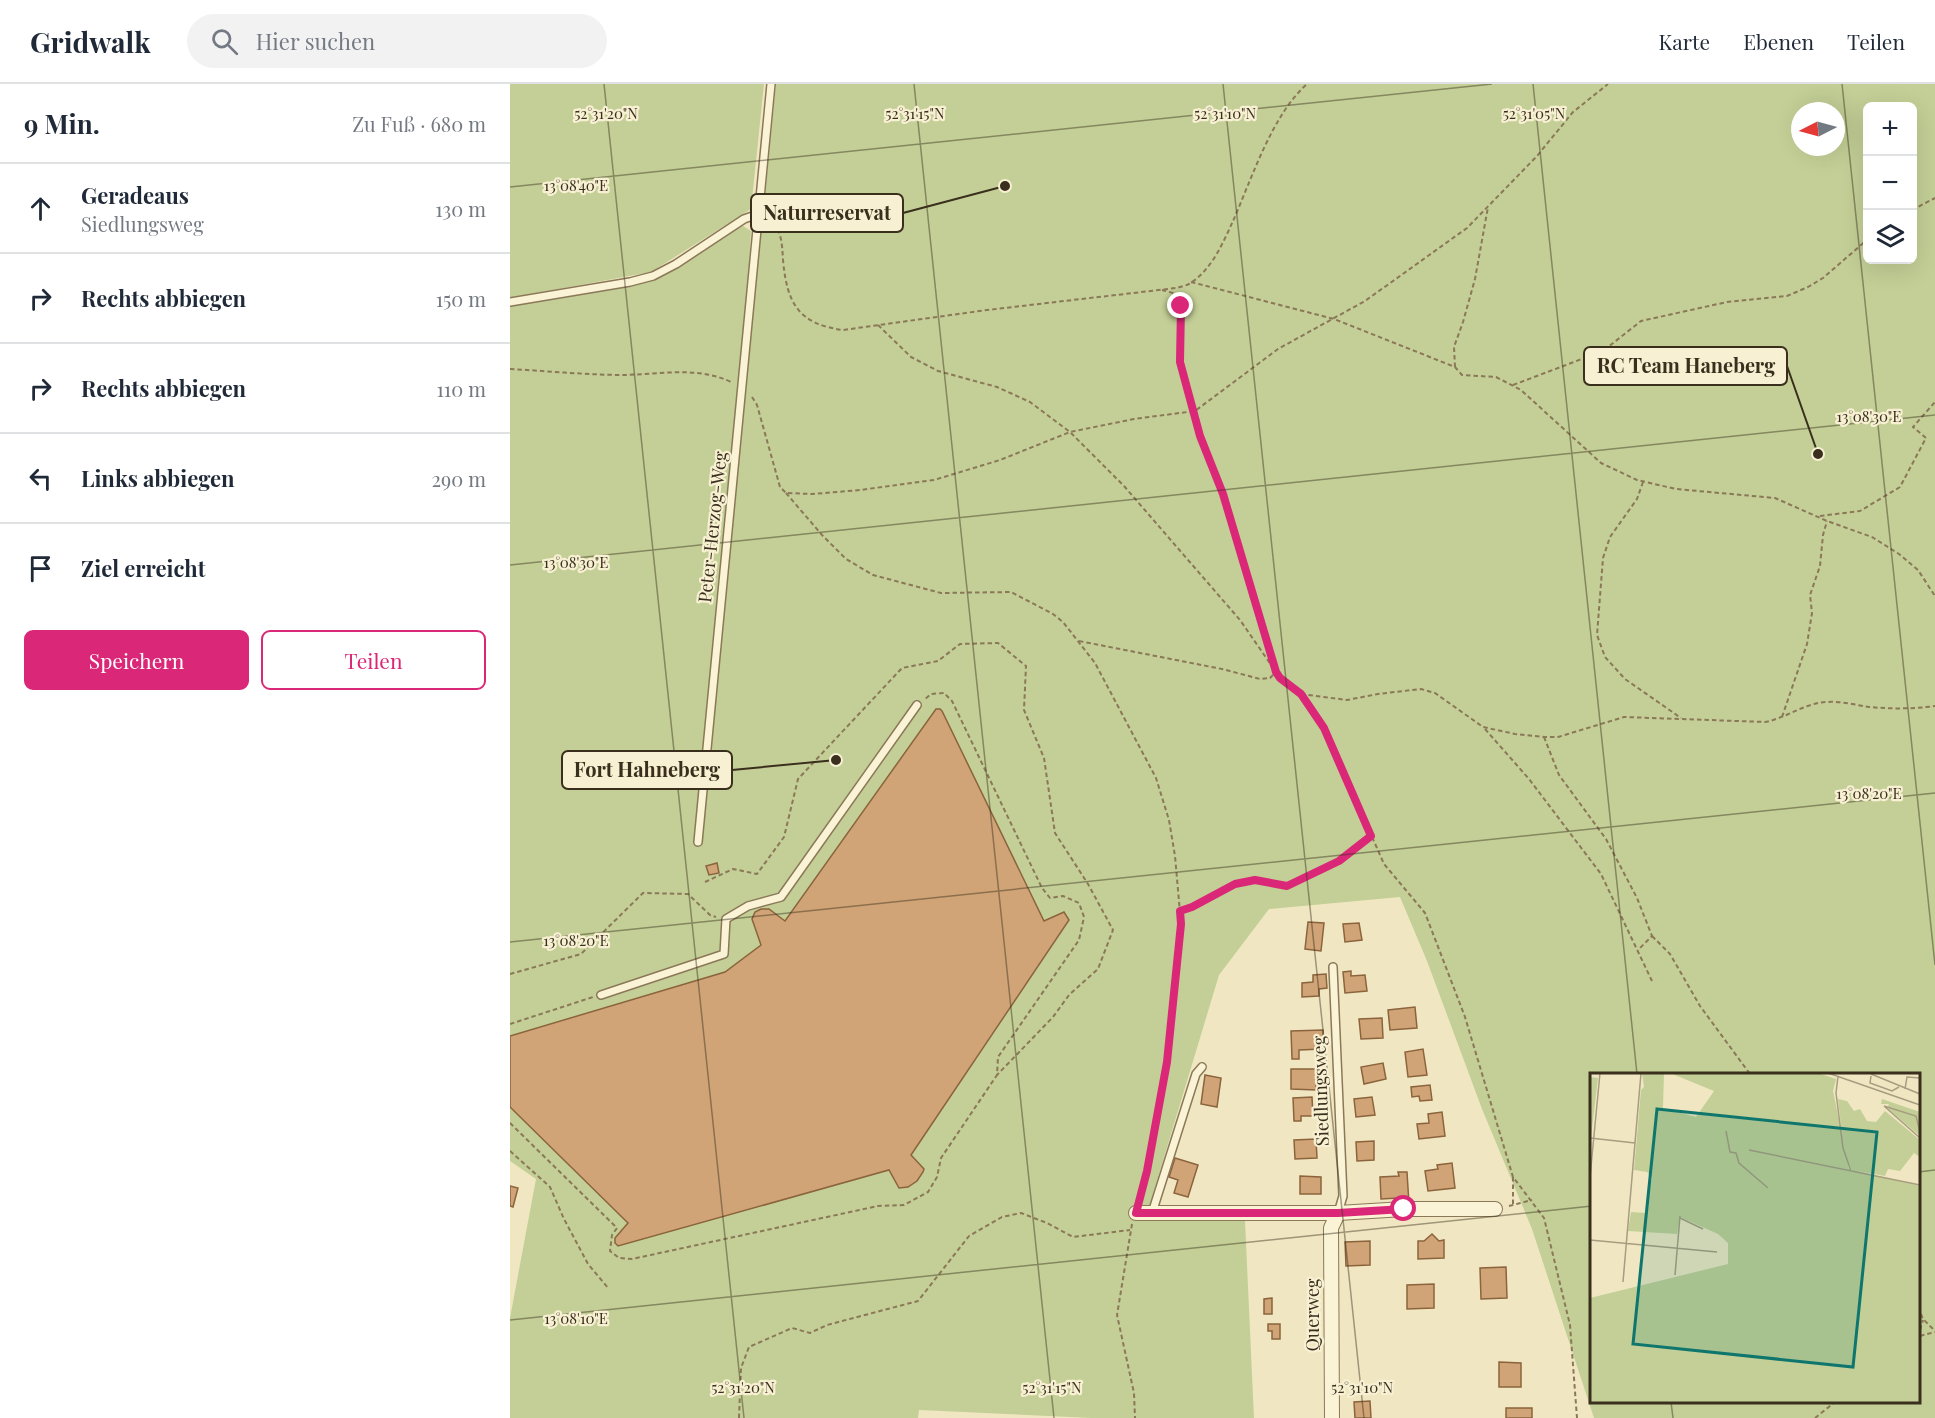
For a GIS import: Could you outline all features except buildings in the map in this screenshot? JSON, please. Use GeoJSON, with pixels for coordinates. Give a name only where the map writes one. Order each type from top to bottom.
{"type":"FeatureCollection","features":[{"type":"Feature","properties":{"kind":"street"},"geometry":{"type":"LineString","coordinates":[[1136,1213],[1338,1213],[1404,1209],[1495,1209]]}},
{"type":"Feature","properties":{"kind":"street","name":"Querweg"},"geometry":{"type":"LineString","coordinates":[[1332,1418],[1331,1228],[1338,1213]]}},
{"type":"Feature","properties":{"kind":"lane","name":"Peter-Herzog-Weg"},"geometry":{"type":"LineString","coordinates":[[698,842],[771,84]]}},
{"type":"Feature","properties":{"kind":"lane"},"geometry":{"type":"LineString","coordinates":[[510,302],[653,276],[676,264],[744,219],[758,214]]}},
{"type":"Feature","properties":{"kind":"lane"},"geometry":{"type":"LineString","coordinates":[[601,995],[724,954],[726,919],[748,906],[781,897],[917,705]]}},
{"type":"Feature","properties":{"kind":"lane","name":"Siedlungsweg"},"geometry":{"type":"LineString","coordinates":[[1333,967],[1343,1196],[1338,1213]]}},
{"type":"Feature","properties":{"kind":"lane"},"geometry":{"type":"LineString","coordinates":[[1152,1213],[1196,1074],[1202,1067]]}},
{"type":"Feature","properties":{"kind":"path"},"geometry":{"type":"LineString","coordinates":[[758,214],[769,217],[777,226],[782,237],[783,262],[789,296],[805,317],[823,327],[843,330],[1188,285],[1206,270],[1222,245],[1274,128],[1296,94],[1307,84]]}},
{"type":"Feature","properties":{"kind":"path"},"geometry":{"type":"LineString","coordinates":[[786,494],[860,490],[934,480],[999,460],[1070,432],[1134,419],[1195,411],[1278,349],[1365,301],[1458,234],[1488,207],[1537,156],[1573,112],[1608,84]]}},
{"type":"Feature","properties":{"kind":"path"},"geometry":{"type":"LineString","coordinates":[[1917,207],[1935,198]]}},
{"type":"Feature","properties":{"kind":"path"},"geometry":{"type":"LineString","coordinates":[[1455,367],[1454,347],[1475,279],[1488,207]]}},
{"type":"Feature","properties":{"kind":"path"},"geometry":{"type":"LineString","coordinates":[[1512,385],[1603,351],[1641,321],[1727,302],[1787,296],[1823,278],[1863,243]]}},
{"type":"Feature","properties":{"kind":"path"},"geometry":{"type":"LineString","coordinates":[[1191,282],[1334,320],[1455,367],[1462,375],[1496,377],[1521,390],[1601,463],[1643,481],[1676,489],[1775,498],[1872,537],[1892,548],[1918,570],[1935,596]]}},
{"type":"Feature","properties":{"kind":"path"},"geometry":{"type":"LineString","coordinates":[[1162,290],[1180,298],[1180,362],[1200,436],[1223,494],[1276,672]]}},
{"type":"Feature","properties":{"kind":"path"},"geometry":{"type":"LineString","coordinates":[[878,325],[911,357],[938,371],[997,387],[1030,402],[1070,432],[1124,486],[1240,620],[1280,678],[1301,694],[1324,728],[1384,864],[1425,914],[1465,1017],[1513,1177],[1513,1206],[1532,1200]]}},
{"type":"Feature","properties":{"kind":"path"},"geometry":{"type":"LineString","coordinates":[[510,369],[624,375],[687,372],[718,375],[742,387],[757,405],[780,487],[846,559],[873,575],[941,593],[1011,592],[1053,614],[1063,622],[1108,686],[1122,717],[1156,778],[1169,820],[1175,856],[1181,924],[1167,1062],[1147,1171],[1130,1230],[1117,1315],[1134,1393],[1135,1418]]}},
{"type":"Feature","properties":{"kind":"path"},"geometry":{"type":"LineString","coordinates":[[1818,516],[1860,511],[1900,487],[1926,438],[1913,427],[1935,402]]}},
{"type":"Feature","properties":{"kind":"path"},"geometry":{"type":"LineString","coordinates":[[1643,481],[1637,499],[1610,537],[1603,558],[1597,635],[1605,657],[1625,680],[1681,718]]}},
{"type":"Feature","properties":{"kind":"path"},"geometry":{"type":"LineString","coordinates":[[1782,717],[1807,644],[1812,613],[1810,595],[1820,566],[1827,520]]}},
{"type":"Feature","properties":{"kind":"path"},"geometry":{"type":"LineString","coordinates":[[1078,641],[1222,669],[1260,679],[1270,678],[1276,672]]}},
{"type":"Feature","properties":{"kind":"path"},"geometry":{"type":"LineString","coordinates":[[510,1123],[617,1228],[612,1235],[610,1251],[619,1258],[632,1259],[878,1206],[904,1205],[928,1192],[937,1177],[941,1158],[997,1075],[1053,1017],[1069,995],[1098,969],[1113,930],[1088,884],[1055,833],[1044,758],[1024,710],[1026,666],[998,643],[960,644],[938,661],[902,668],[798,779],[784,837],[757,874],[733,869],[705,882]]}},
{"type":"Feature","properties":{"kind":"path"},"geometry":{"type":"LineString","coordinates":[[1301,694],[1347,700],[1421,689],[1435,693],[1483,727],[1529,779],[1601,874],[1652,981]]}},
{"type":"Feature","properties":{"kind":"path"},"geometry":{"type":"LineString","coordinates":[[917,705],[931,694],[944,693],[952,700],[1042,888],[1050,898],[1063,896],[1079,903],[1084,917],[1079,940],[998,1057],[997,1075]]}},
{"type":"Feature","properties":{"kind":"path"},"geometry":{"type":"LineString","coordinates":[[1483,727],[1515,734],[1558,737],[1624,717],[1764,722],[1810,705],[1828,702],[1909,709],[1935,706]]}},
{"type":"Feature","properties":{"kind":"path"},"geometry":{"type":"LineString","coordinates":[[1544,737],[1559,776],[1606,838],[1652,936],[1670,954],[1700,1006],[1749,1073]]}},
{"type":"Feature","properties":{"kind":"path"},"geometry":{"type":"LineString","coordinates":[[1180,911],[1235,884],[1255,880],[1287,886],[1339,861],[1371,836]]}},
{"type":"Feature","properties":{"kind":"path"},"geometry":{"type":"LineString","coordinates":[[510,974],[582,954],[643,893],[688,894],[710,915],[726,919]]}},
{"type":"Feature","properties":{"kind":"path"},"geometry":{"type":"LineString","coordinates":[[1638,950],[1652,936]]}},
{"type":"Feature","properties":{"kind":"path"},"geometry":{"type":"LineString","coordinates":[[510,1024],[601,995]]}},
{"type":"Feature","properties":{"kind":"path"},"geometry":{"type":"LineString","coordinates":[[510,1151],[549,1187],[588,1264],[609,1289]]}},
{"type":"Feature","properties":{"kind":"path"},"geometry":{"type":"LineString","coordinates":[[1513,1177],[1544,1218],[1570,1325],[1577,1418]]}},
{"type":"Feature","properties":{"kind":"path"},"geometry":{"type":"LineString","coordinates":[[739,1418],[741,1368],[748,1347],[792,1328],[810,1333],[826,1325],[918,1301],[969,1236],[1002,1217],[1021,1213],[1047,1223],[1073,1237],[1130,1230]]}},
{"type":"Feature","properties":{"kind":"path"},"geometry":{"type":"LineString","coordinates":[[1920,1312],[1923,1319],[1935,1331],[1920,1337]]}},
{"type":"Feature","properties":{"kind":"path"},"geometry":{"type":"LineString","coordinates":[[1920,1332],[1923,1319]]}},
{"type":"Feature","properties":{"kind":"path"},"geometry":{"type":"LineString","coordinates":[[1815,1418],[1833,1403]]}},
{"type":"Feature","properties":{"kind":"green space"},"geometry":{"type":"Polygon","coordinates":[[[510,84],[764,84],[751,209],[651,272],[510,298],[510,84]]]}},
{"type":"Feature","properties":{"kind":"green space"},"geometry":{"type":"Polygon","coordinates":[[[776,84],[1935,84],[1935,1418],[1594,1418],[1532,1229],[1482,1109],[1427,961],[1400,897],[1269,909],[1219,975],[1146,1217],[1245,1221],[1254,1418],[1092,1418],[919,1410],[918,1418],[510,1418],[510,1318],[536,1179],[510,1161],[510,305],[644,283],[743,226],[751,231],[744,361],[764,204],[776,84]]]}},
{"type":"Feature","properties":{"kind":"place","name":"Naturreservat"},"geometry":{"type":"Point","coordinates":[1005,186]}},
{"type":"Feature","properties":{"kind":"place","name":"RC Team Haneberg"},"geometry":{"type":"Point","coordinates":[1818,454]}},
{"type":"Feature","properties":{"kind":"place","name":"Fort Hahneberg"},"geometry":{"type":"Point","coordinates":[836,760]}},
{"type":"Feature","properties":{"kind":"route"},"geometry":{"type":"LineString","coordinates":[[1181,306],[1180,362],[1200,436],[1223,494],[1276,672],[1280,678],[1301,694],[1324,728],[1371,836],[1339,861],[1287,886],[1255,880],[1235,884],[1180,911],[1181,924],[1167,1062],[1147,1171],[1136,1213],[1338,1213],[1404,1209]]}}]}
